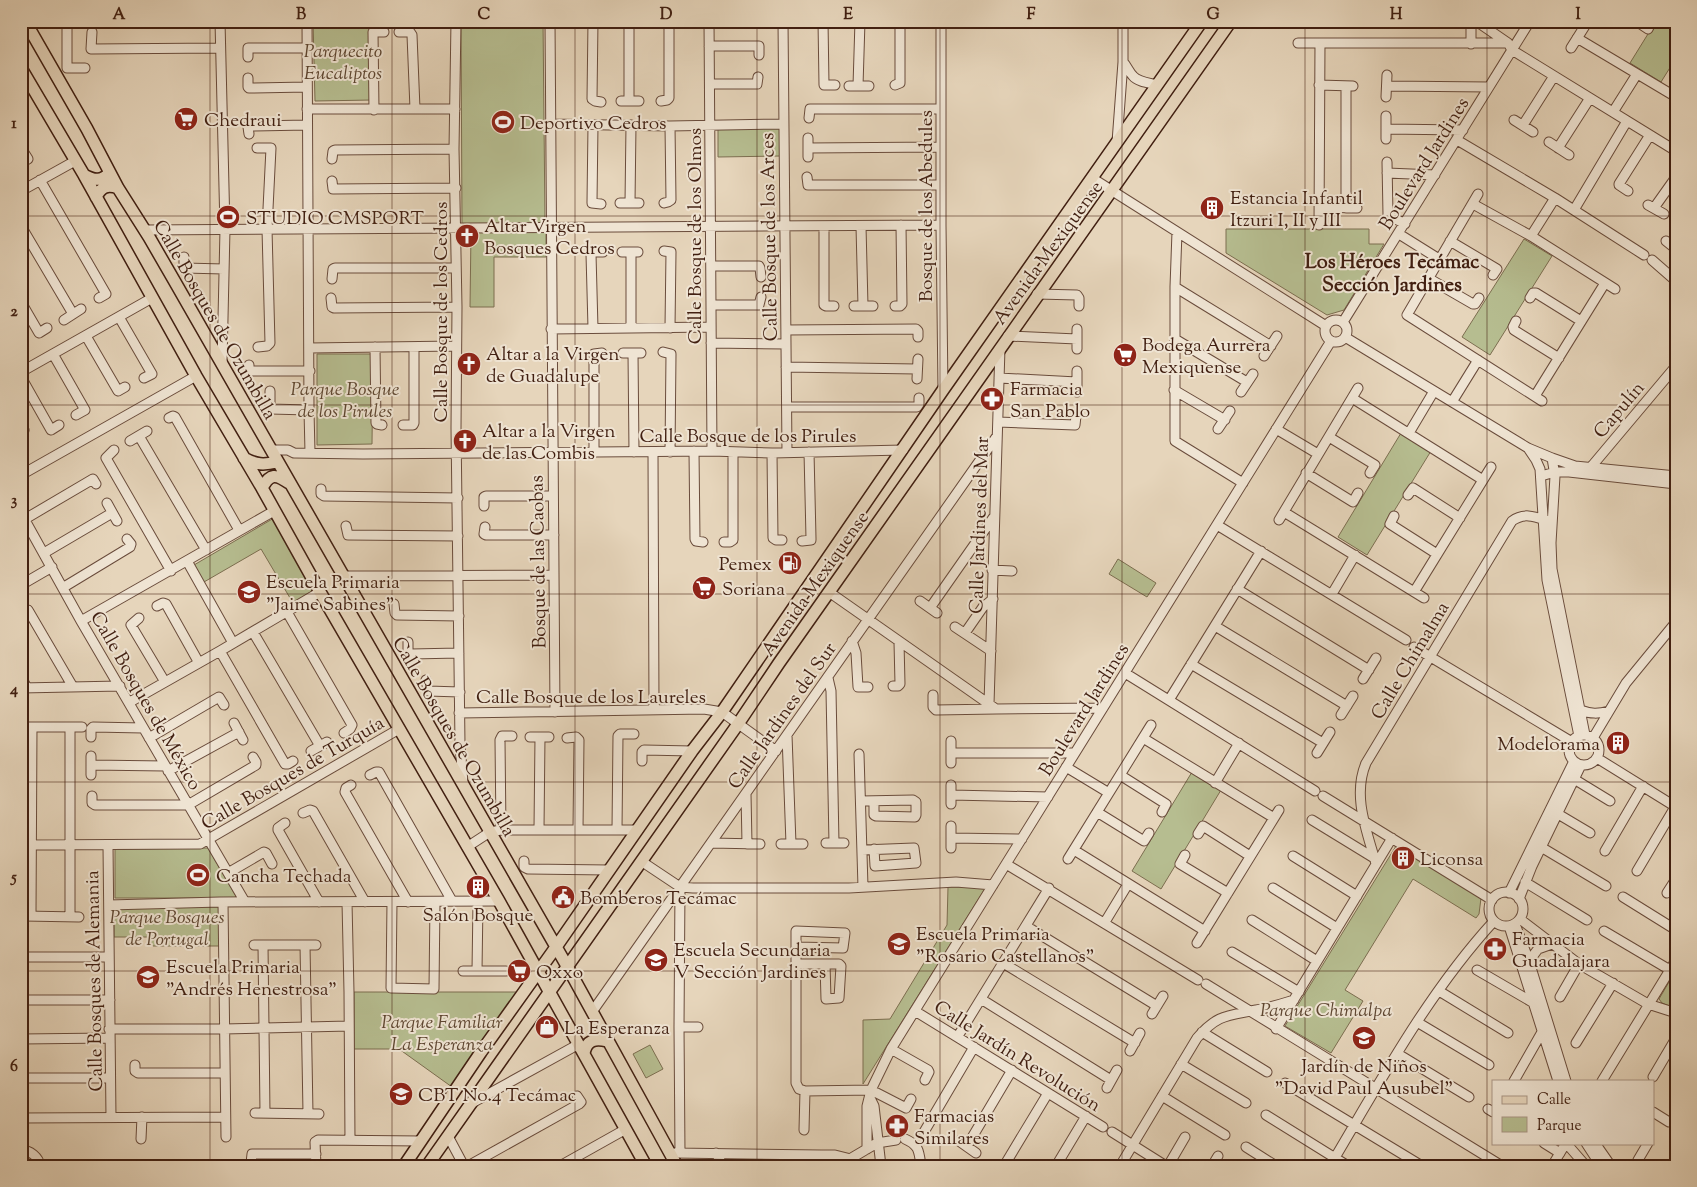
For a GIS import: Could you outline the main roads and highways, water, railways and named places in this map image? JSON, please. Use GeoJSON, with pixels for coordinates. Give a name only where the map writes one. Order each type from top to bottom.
{"type":"FeatureCollection","features":[{"type":"Feature","properties":{"kind":"main road","name":"Calle Bosques de Ozumbilla"},"geometry":{"type":"LineString","coordinates":[[25,21],[87,129],[118,188],[222,364],[444,751],[463,783],[496,831],[607,1041],[675,1153],[677,1166]]}},
{"type":"Feature","properties":{"kind":"main road","name":"Avenida Mexiquense"},"geometry":{"type":"LineString","coordinates":[[404,1166],[481,1052],[692,751],[722,712],[943,390],[1202,21]]}},
{"type":"Feature","properties":{"kind":"main road","name":"Avenida Mexiquense"},"geometry":{"type":"LineString","coordinates":[[427,1166],[1230,21]]}},
{"type":"Feature","properties":{"kind":"main road"},"geometry":{"type":"LineString","coordinates":[[21,68],[74,161],[84,175],[196,376],[499,901],[646,1166]]}},
{"type":"Feature","properties":{"kind":"main road"},"geometry":{"type":"LineString","coordinates":[[84,175],[94,180],[100,180],[110,173]]}},
{"type":"Feature","properties":{"kind":"main road"},"geometry":{"type":"LineString","coordinates":[[96,197],[105,186],[109,185],[118,188]]}},
{"type":"Feature","properties":{"kind":"main road"},"geometry":{"type":"LineString","coordinates":[[244,458],[251,462],[265,465],[277,462]]}},
{"type":"Feature","properties":{"kind":"main road"},"geometry":{"type":"LineString","coordinates":[[262,488],[266,480],[272,476],[279,477],[291,484]]}},
{"type":"Feature","properties":{"kind":"main road"},"geometry":{"type":"LineString","coordinates":[[582,1049],[592,1040],[607,1041]]}},
{"type":"Feature","properties":{"kind":"place","name":"Chedraui"},"geometry":{"type":"Point","coordinates":[186,119]}},
{"type":"Feature","properties":{"kind":"place","name":"Deportivo Cedros"},"geometry":{"type":"Point","coordinates":[503,122]}},
{"type":"Feature","properties":{"kind":"place","name":"Estancia Infantil Itzuri I, II y III"},"geometry":{"type":"Point","coordinates":[1212,208]}},
{"type":"Feature","properties":{"kind":"place","name":"STUDIO CMSPORT"},"geometry":{"type":"Point","coordinates":[228,217]}},
{"type":"Feature","properties":{"kind":"place","name":"Altar Virgen Bosques Cedros"},"geometry":{"type":"Point","coordinates":[467,236]}},
{"type":"Feature","properties":{"kind":"place","name":"Bodega Aurrera Mexiquense"},"geometry":{"type":"Point","coordinates":[1125,355]}},
{"type":"Feature","properties":{"kind":"place","name":"Altar a la Virgen de Guadalupe"},"geometry":{"type":"Point","coordinates":[469,364]}},
{"type":"Feature","properties":{"kind":"place","name":"Farmacia San Pablo"},"geometry":{"type":"Point","coordinates":[992,399]}},
{"type":"Feature","properties":{"kind":"place","name":"Altar a la Virgen de las Combis"},"geometry":{"type":"Point","coordinates":[465,441]}},
{"type":"Feature","properties":{"kind":"place","name":"Pemex"},"geometry":{"type":"Point","coordinates":[790,563]}},
{"type":"Feature","properties":{"kind":"place","name":"Soriana"},"geometry":{"type":"Point","coordinates":[704,588]}},
{"type":"Feature","properties":{"kind":"place","name":"Escuela Primaria \"Jaime Sabines\""},"geometry":{"type":"Point","coordinates":[249,592]}},
{"type":"Feature","properties":{"kind":"place","name":"Modelorama"},"geometry":{"type":"Point","coordinates":[1618,743]}},
{"type":"Feature","properties":{"kind":"place","name":"Liconsa"},"geometry":{"type":"Point","coordinates":[1403,858]}},
{"type":"Feature","properties":{"kind":"place","name":"Cancha Techada"},"geometry":{"type":"Point","coordinates":[198,875]}},
{"type":"Feature","properties":{"kind":"place","name":"Salón Bosque"},"geometry":{"type":"Point","coordinates":[478,887]}},
{"type":"Feature","properties":{"kind":"place","name":"Bomberos Tecámac"},"geometry":{"type":"Point","coordinates":[563,897]}},
{"type":"Feature","properties":{"kind":"place","name":"Escuela Primaria \"Rosario Castellanos\""},"geometry":{"type":"Point","coordinates":[899,944]}},
{"type":"Feature","properties":{"kind":"place","name":"Farmacia Guadalajara"},"geometry":{"type":"Point","coordinates":[1495,949]}},
{"type":"Feature","properties":{"kind":"place","name":"Escuela Secundaria V Sección Jardines"},"geometry":{"type":"Point","coordinates":[656,960]}},
{"type":"Feature","properties":{"kind":"place","name":"Oxxo"},"geometry":{"type":"Point","coordinates":[519,971]}},
{"type":"Feature","properties":{"kind":"place","name":"Escuela Primaria \"Andrés Henestrosa\""},"geometry":{"type":"Point","coordinates":[148,977]}},
{"type":"Feature","properties":{"kind":"place","name":"La Esperanza"},"geometry":{"type":"Point","coordinates":[547,1027]}},
{"type":"Feature","properties":{"kind":"place","name":"Jardín de Niños \"David Paul Ausubel\""},"geometry":{"type":"Point","coordinates":[1364,1038]}},
{"type":"Feature","properties":{"kind":"place","name":"CBT No.4 Tecámac"},"geometry":{"type":"Point","coordinates":[401,1094]}},
{"type":"Feature","properties":{"kind":"place","name":"Farmacias Similares"},"geometry":{"type":"Point","coordinates":[897,1126]}},
{"type":"Feature","properties":{"kind":"district","name":"Los Héroes Tecámac Sección Jardines"},"geometry":{"type":"Point","coordinates":[1392,272]}},
{"type":"Feature","properties":{"kind":"park label","name":"Parquecito Eucaliptos"},"geometry":{"type":"Point","coordinates":[343,61]}},
{"type":"Feature","properties":{"kind":"park label","name":"Parque Bosque de los Pirules"},"geometry":{"type":"Point","coordinates":[345,399]}},
{"type":"Feature","properties":{"kind":"park label","name":"Parque Bosques de Portugal"},"geometry":{"type":"Point","coordinates":[167,927]}},
{"type":"Feature","properties":{"kind":"park label","name":"Parque Chimalpa"},"geometry":{"type":"Point","coordinates":[1326,1009]}},
{"type":"Feature","properties":{"kind":"park label","name":"Parque Familiar La Esperanza"},"geometry":{"type":"Point","coordinates":[442,1032]}}]}
